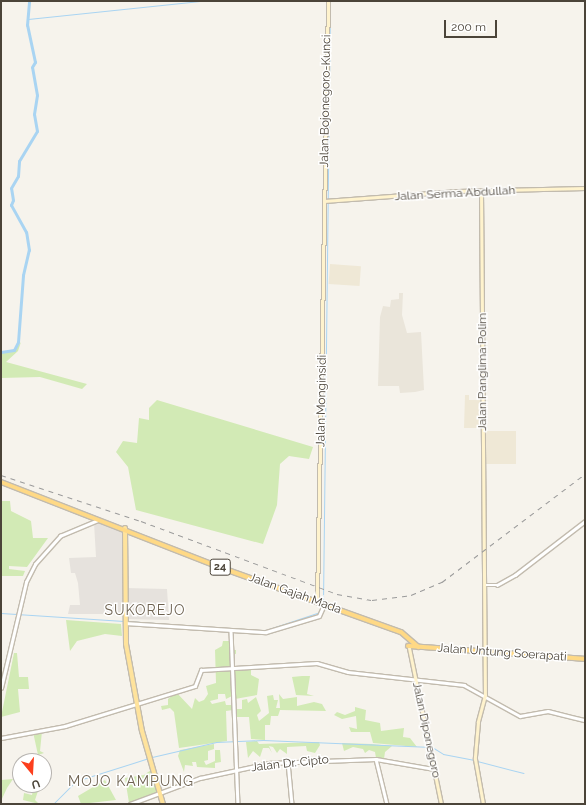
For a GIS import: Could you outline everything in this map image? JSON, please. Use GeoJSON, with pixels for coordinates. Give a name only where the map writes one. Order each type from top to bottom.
{"type":"FeatureCollection","features":[{"type":"Feature","properties":{"kind":"highway","name":"24"},"geometry":{"type":"LineString","coordinates":[[1,482],[126,528]]}},
{"type":"Feature","properties":{"kind":"highway","name":"Jalan Gajah Mada"},"geometry":{"type":"LineString","coordinates":[[126,528],[222,568],[322,602],[398,632],[410,646]]}},
{"type":"Feature","properties":{"kind":"highway","name":"Jalan Untung Soerapati"},"geometry":{"type":"LineString","coordinates":[[410,646],[585,659]]}},
{"type":"Feature","properties":{"kind":"main road","name":"Jalan Bojonegoro-Kunci"},"geometry":{"type":"LineString","coordinates":[[326,201],[328,1]]}},
{"type":"Feature","properties":{"kind":"main road","name":"Jalan Serma Abdullah"},"geometry":{"type":"LineString","coordinates":[[326,201],[482,191],[585,188]]}},
{"type":"Feature","properties":{"kind":"main road","name":"Jalan Panglima Polim"},"geometry":{"type":"LineString","coordinates":[[482,191],[484,585]]}},
{"type":"Feature","properties":{"kind":"main road","name":"Jalan Monginsidi"},"geometry":{"type":"LineString","coordinates":[[322,602],[326,201]]}},
{"type":"Feature","properties":{"kind":"main road"},"geometry":{"type":"LineString","coordinates":[[126,528],[125,621],[136,704],[149,758],[163,804]]}},
{"type":"Feature","properties":{"kind":"main road"},"geometry":{"type":"LineString","coordinates":[[483,804],[475,760],[478,722],[485,694],[484,585]]}},
{"type":"Feature","properties":{"kind":"main road","name":"Jalan Diponegoro"},"geometry":{"type":"LineString","coordinates":[[410,646],[410,656],[441,804]]}},
{"type":"Feature","properties":{"kind":"street"},"geometry":{"type":"LineString","coordinates":[[1,688],[26,582],[44,550],[70,530],[101,519]]}},
{"type":"Feature","properties":{"kind":"street"},"geometry":{"type":"LineString","coordinates":[[484,585],[497,585],[515,575],[585,521]]}},
{"type":"Feature","properties":{"kind":"street"},"geometry":{"type":"LineString","coordinates":[[125,621],[266,632],[319,616],[322,602]]}},
{"type":"Feature","properties":{"kind":"street"},"geometry":{"type":"LineString","coordinates":[[231,630],[231,669],[236,741],[238,804]]}},
{"type":"Feature","properties":{"kind":"street"},"geometry":{"type":"LineString","coordinates":[[1,738],[65,726],[198,685],[201,670],[317,663],[340,671],[464,685],[485,694],[520,716],[548,711],[585,720]]}},
{"type":"Feature","properties":{"kind":"street"},"geometry":{"type":"LineString","coordinates":[[376,759],[387,804]]}},
{"type":"Feature","properties":{"kind":"street","name":"Jalan Dr. Cipto"},"geometry":{"type":"LineString","coordinates":[[130,804],[200,778],[236,770],[288,762],[376,759],[434,769]]}},
{"type":"Feature","properties":{"kind":"street"},"geometry":{"type":"LineString","coordinates":[[288,762],[292,804]]}},
{"type":"Feature","properties":{"kind":"shaded area"},"geometry":{"type":"Polygon","coordinates":[[[330,264],[361,266],[360,286],[329,284],[330,264]]]}},
{"type":"Feature","properties":{"kind":"shaded area"},"geometry":{"type":"Polygon","coordinates":[[[399,293],[403,293],[402,315],[407,333],[421,332],[424,390],[415,392],[400,393],[399,386],[378,386],[380,317],[383,306],[390,307],[391,300],[399,299],[399,293]]]}},
{"type":"Feature","properties":{"kind":"shaded area"},"geometry":{"type":"Polygon","coordinates":[[[465,395],[469,395],[469,400],[481,400],[481,428],[464,428],[465,395]]]}},
{"type":"Feature","properties":{"kind":"shaded area"},"geometry":{"type":"Polygon","coordinates":[[[484,431],[516,431],[516,464],[484,464],[484,431]]]}},
{"type":"Feature","properties":{"kind":"shaded area"},"geometry":{"type":"Polygon","coordinates":[[[101,519],[125,528],[125,588],[167,589],[169,620],[126,619],[125,614],[68,614],[70,605],[80,605],[78,583],[75,573],[71,573],[69,558],[96,557],[94,523],[101,519]]]}},
{"type":"Feature","properties":{"kind":"green space"},"geometry":{"type":"Polygon","coordinates":[[[21,342],[18,351],[6,362],[87,384],[82,389],[40,377],[1,378],[1,353],[15,350],[21,342]]]}},
{"type":"Feature","properties":{"kind":"green space"},"geometry":{"type":"Polygon","coordinates":[[[157,400],[313,447],[309,459],[289,456],[280,464],[277,505],[263,544],[136,510],[128,467],[116,452],[123,441],[137,443],[139,418],[149,420],[149,408],[157,400]]]}},
{"type":"Feature","properties":{"kind":"green space"},"geometry":{"type":"Polygon","coordinates":[[[1,501],[10,501],[11,511],[31,521],[33,538],[48,538],[27,567],[9,566],[9,569],[25,571],[23,576],[1,576],[1,501]]]}},
{"type":"Feature","properties":{"kind":"green space"},"geometry":{"type":"Polygon","coordinates":[[[66,620],[121,624],[122,636],[105,634],[77,641],[70,651],[66,620]]]}},
{"type":"Feature","properties":{"kind":"green space"},"geometry":{"type":"Polygon","coordinates":[[[223,641],[230,641],[231,650],[236,650],[236,654],[231,653],[232,696],[226,699],[225,694],[218,694],[218,699],[210,701],[212,704],[225,701],[226,705],[232,705],[233,710],[226,711],[227,741],[179,748],[174,712],[170,708],[162,710],[161,706],[168,705],[168,699],[176,692],[192,709],[195,698],[199,702],[204,700],[208,694],[206,686],[216,683],[215,650],[222,646],[223,641]]]}},
{"type":"Feature","properties":{"kind":"green space"},"geometry":{"type":"Polygon","coordinates":[[[14,653],[17,653],[19,677],[28,677],[29,689],[18,689],[20,712],[1,717],[14,653]]]}},
{"type":"Feature","properties":{"kind":"green space"},"geometry":{"type":"Polygon","coordinates":[[[251,669],[251,675],[259,679],[257,695],[235,699],[233,671],[251,669]]]}},
{"type":"Feature","properties":{"kind":"green space"},"geometry":{"type":"Polygon","coordinates":[[[310,676],[307,694],[314,696],[296,695],[292,677],[310,676]]]}},
{"type":"Feature","properties":{"kind":"green space"},"geometry":{"type":"Polygon","coordinates":[[[279,694],[283,699],[297,697],[297,706],[314,702],[322,704],[326,711],[280,710],[278,716],[271,716],[270,725],[265,725],[265,740],[251,739],[249,717],[235,717],[235,709],[242,709],[242,700],[247,699],[248,703],[256,697],[261,711],[257,715],[259,721],[269,713],[267,696],[273,695],[274,700],[278,700],[276,708],[280,708],[279,694]]]}},
{"type":"Feature","properties":{"kind":"green space"},"geometry":{"type":"Polygon","coordinates":[[[355,707],[366,710],[365,720],[380,723],[381,731],[404,728],[403,737],[410,738],[417,747],[373,743],[370,732],[351,732],[349,727],[357,729],[356,716],[342,719],[334,715],[337,712],[345,715],[355,711],[355,707]]]}},
{"type":"Feature","properties":{"kind":"green space"},"geometry":{"type":"Polygon","coordinates":[[[42,731],[40,751],[44,753],[38,753],[33,732],[42,731]]]}},
{"type":"Feature","properties":{"kind":"green space"},"geometry":{"type":"Polygon","coordinates":[[[257,741],[259,744],[319,742],[320,745],[315,753],[307,751],[306,746],[287,747],[287,754],[280,749],[277,753],[273,747],[269,746],[272,753],[269,748],[263,748],[260,757],[253,751],[248,758],[246,742],[257,741]]]}},
{"type":"Feature","properties":{"kind":"green space"},"geometry":{"type":"Polygon","coordinates":[[[342,743],[392,746],[385,752],[384,759],[376,758],[375,752],[369,750],[365,753],[363,749],[353,747],[344,751],[342,743]]]}},
{"type":"Feature","properties":{"kind":"green space"},"geometry":{"type":"Polygon","coordinates":[[[214,744],[214,749],[208,751],[208,760],[204,761],[206,765],[215,761],[215,750],[220,750],[221,762],[215,763],[215,768],[197,767],[196,762],[192,762],[193,766],[185,765],[184,772],[178,756],[180,750],[214,744]]]}},
{"type":"Feature","properties":{"kind":"green space"},"geometry":{"type":"Polygon","coordinates":[[[151,770],[157,793],[129,803],[125,778],[144,775],[151,770]]]}},
{"type":"Feature","properties":{"kind":"green space"},"geometry":{"type":"Polygon","coordinates":[[[12,779],[1,801],[1,780],[12,779]]]}},
{"type":"Feature","properties":{"kind":"green space"},"geometry":{"type":"Polygon","coordinates":[[[105,780],[116,800],[81,804],[78,796],[105,780]]]}},
{"type":"Feature","properties":{"kind":"green space"},"geometry":{"type":"Polygon","coordinates":[[[24,793],[32,795],[32,793],[37,793],[35,800],[39,804],[23,800],[24,793]]]}},
{"type":"Feature","properties":{"kind":"waterway"},"geometry":{"type":"LineString","coordinates":[[1,352],[14,350],[18,342],[23,275],[29,250],[26,232],[11,205],[13,200],[11,188],[18,176],[19,161],[37,131],[34,114],[37,95],[32,67],[35,62],[27,25],[29,1]]}},
{"type":"Feature","properties":{"kind":"waterway"},"geometry":{"type":"LineString","coordinates":[[28,19],[200,1]]}},
{"type":"Feature","properties":{"kind":"waterway"},"geometry":{"type":"LineString","coordinates":[[323,603],[330,1]]}},
{"type":"Feature","properties":{"kind":"waterway"},"geometry":{"type":"LineString","coordinates":[[263,631],[320,612]]}},
{"type":"Feature","properties":{"kind":"waterway"},"geometry":{"type":"LineString","coordinates":[[1,613],[124,621]]}},
{"type":"Feature","properties":{"kind":"waterway"},"geometry":{"type":"LineString","coordinates":[[127,621],[194,626]]}},
{"type":"Feature","properties":{"kind":"waterway"},"geometry":{"type":"LineString","coordinates":[[152,757],[216,742],[263,740],[432,747],[443,754],[474,760]]}},
{"type":"Feature","properties":{"kind":"waterway"},"geometry":{"type":"LineString","coordinates":[[53,804],[76,781],[149,758]]}},
{"type":"Feature","properties":{"kind":"waterway"},"geometry":{"type":"LineString","coordinates":[[477,761],[523,773]]}},
{"type":"Feature","properties":{"kind":"railway"},"geometry":{"type":"LineString","coordinates":[[1,475],[141,521],[337,594],[372,600],[411,595],[442,582],[585,474]]}},
{"type":"Feature","properties":{"kind":"district","name":"SUKOREJO"},"geometry":{"type":"Point","coordinates":[145,610]}},
{"type":"Feature","properties":{"kind":"district","name":"MOJO KAMPUNG"},"geometry":{"type":"Point","coordinates":[131,781]}}]}
